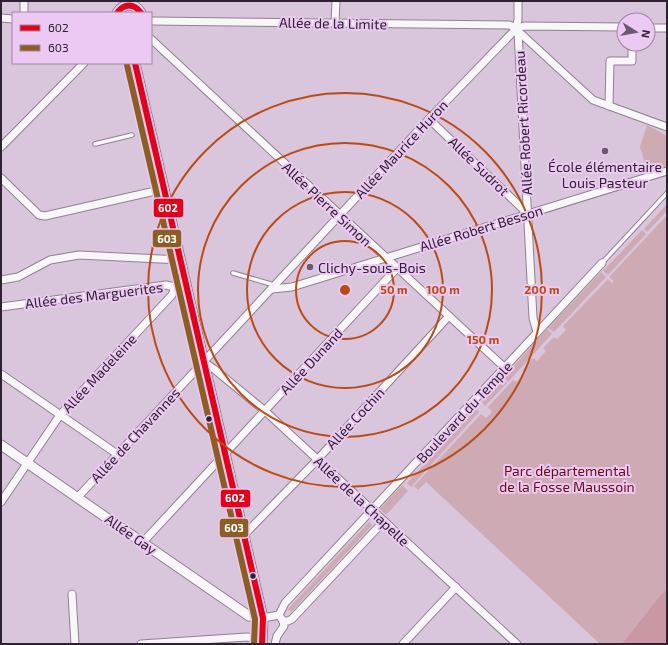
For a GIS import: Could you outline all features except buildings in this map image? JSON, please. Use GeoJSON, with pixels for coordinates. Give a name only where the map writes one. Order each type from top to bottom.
{"type":"FeatureCollection","features":[{"type":"Feature","properties":{"kind":"main road"},"geometry":{"type":"LineString","coordinates":[[121,7],[130,5],[138,7]]}},
{"type":"Feature","properties":{"kind":"main road"},"geometry":{"type":"LineString","coordinates":[[135,64],[263,618],[262,641]]}},
{"type":"Feature","properties":{"kind":"main road","name":"Allée Gay"},"geometry":{"type":"LineString","coordinates":[[1,445],[249,616],[253,618],[263,618]]}},
{"type":"Feature","properties":{"kind":"street"},"geometry":{"type":"LineString","coordinates":[[24,1],[24,12]]}},
{"type":"Feature","properties":{"kind":"street"},"geometry":{"type":"LineString","coordinates":[[336,1],[336,23]]}},
{"type":"Feature","properties":{"kind":"street","name":"Allée Robert Ricordeau"},"geometry":{"type":"LineString","coordinates":[[518,1],[518,20],[516,30],[534,318],[537,332]]}},
{"type":"Feature","properties":{"kind":"street"},"geometry":{"type":"LineString","coordinates":[[1,18],[12,19]]}},
{"type":"Feature","properties":{"kind":"street","name":"Allée de la Limite"},"geometry":{"type":"LineString","coordinates":[[152,21],[509,25],[516,30],[524,26],[616,27]]}},
{"type":"Feature","properties":{"kind":"street"},"geometry":{"type":"LineString","coordinates":[[656,28],[667,28]]}},
{"type":"Feature","properties":{"kind":"street"},"geometry":{"type":"LineString","coordinates":[[516,30],[593,100],[667,127]]}},
{"type":"Feature","properties":{"kind":"street","name":"Allée Maurice Huron"},"geometry":{"type":"LineString","coordinates":[[193,373],[429,119],[516,30]]}},
{"type":"Feature","properties":{"kind":"street","name":"Allée Pierre Simon"},"geometry":{"type":"LineString","coordinates":[[152,40],[505,368]]}},
{"type":"Feature","properties":{"kind":"street"},"geometry":{"type":"LineString","coordinates":[[609,106],[610,60],[632,61],[632,52]]}},
{"type":"Feature","properties":{"kind":"street"},"geometry":{"type":"LineString","coordinates":[[1,147],[83,64]]}},
{"type":"Feature","properties":{"kind":"street","name":"Allée Sudrot"},"geometry":{"type":"LineString","coordinates":[[429,119],[528,214]]}},
{"type":"Feature","properties":{"kind":"street","name":"Allée Robert Besson"},"geometry":{"type":"LineString","coordinates":[[273,287],[292,287],[384,257],[667,171]]}},
{"type":"Feature","properties":{"kind":"street"},"geometry":{"type":"LineString","coordinates":[[1,178],[39,215],[45,216],[164,189]]}},
{"type":"Feature","properties":{"kind":"street"},"geometry":{"type":"LineString","coordinates":[[1,280],[18,276],[59,257],[79,254],[180,260]]}},
{"type":"Feature","properties":{"kind":"street","name":"Boulevard du Temple"},"geometry":{"type":"LineString","coordinates":[[275,644],[277,636],[284,626],[281,618],[285,603],[602,263]]}},
{"type":"Feature","properties":{"kind":"street","name":"Allée Dunand"},"geometry":{"type":"LineString","coordinates":[[143,542],[397,268]]}},
{"type":"Feature","properties":{"kind":"street","name":"Allée des Marguerites"},"geometry":{"type":"LineString","coordinates":[[1,307],[166,285],[175,287],[186,284]]}},
{"type":"Feature","properties":{"kind":"street","name":"Allée Madeleine"},"geometry":{"type":"LineString","coordinates":[[1,502],[60,415],[172,295],[175,287]]}},
{"type":"Feature","properties":{"kind":"street","name":"Allée Cochin"},"geometry":{"type":"LineString","coordinates":[[243,536],[317,460],[449,316]]}},
{"type":"Feature","properties":{"kind":"street","name":"Allée de la Chapelle"},"geometry":{"type":"LineString","coordinates":[[204,362],[214,368],[265,411],[517,644]]}},
{"type":"Feature","properties":{"kind":"street","name":"Allée de Chavannes"},"geometry":{"type":"LineString","coordinates":[[78,497],[193,373]]}},
{"type":"Feature","properties":{"kind":"street"},"geometry":{"type":"LineString","coordinates":[[1,374],[117,454]]}},
{"type":"Feature","properties":{"kind":"street"},"geometry":{"type":"LineString","coordinates":[[263,618],[281,618],[288,621],[292,619],[384,521]]}},
{"type":"Feature","properties":{"kind":"street"},"geometry":{"type":"LineString","coordinates":[[403,644],[456,587]]}},
{"type":"Feature","properties":{"kind":"street"},"geometry":{"type":"LineString","coordinates":[[72,594],[75,644]]}},
{"type":"Feature","properties":{"kind":"street"},"geometry":{"type":"LineString","coordinates":[[141,644],[247,637],[262,641]]}},
{"type":"Feature","properties":{"kind":"lane"},"geometry":{"type":"LineString","coordinates":[[141,133],[151,131]]}},
{"type":"Feature","properties":{"kind":"lane"},"geometry":{"type":"LineString","coordinates":[[95,144],[132,136]]}},
{"type":"Feature","properties":{"kind":"lane","name":"Boulevard du Temple"},"geometry":{"type":"LineString","coordinates":[[602,263],[667,193]]}},
{"type":"Feature","properties":{"kind":"lane"},"geometry":{"type":"LineString","coordinates":[[233,273],[273,287]]}},
{"type":"Feature","properties":{"kind":"green space"},"geometry":{"type":"Polygon","coordinates":[[[647,125],[667,136],[667,167],[648,173],[640,147],[647,125]]]}},
{"type":"Feature","properties":{"kind":"green space"},"geometry":{"type":"Polygon","coordinates":[[[667,204],[667,211],[647,232],[644,229],[667,204]]]}},
{"type":"Feature","properties":{"kind":"green space","name":"Parc départemental de la Fosse Maussoin"},"geometry":{"type":"Polygon","coordinates":[[[667,215],[667,644],[600,644],[426,482],[418,490],[414,486],[481,414],[486,418],[492,412],[488,407],[513,380],[517,382],[526,373],[523,370],[533,358],[537,361],[546,351],[543,348],[554,337],[557,339],[566,330],[563,326],[608,279],[612,283],[614,281],[609,277],[667,215]]]}},
{"type":"Feature","properties":{"kind":"green space"},"geometry":{"type":"Polygon","coordinates":[[[642,230],[646,234],[608,275],[603,271],[642,230]]]}},
{"type":"Feature","properties":{"kind":"green space"},"geometry":{"type":"Polygon","coordinates":[[[601,272],[606,277],[554,332],[548,328],[601,272]]]}},
{"type":"Feature","properties":{"kind":"green space"},"geometry":{"type":"Polygon","coordinates":[[[547,329],[552,334],[508,382],[504,377],[547,329]]]}},
{"type":"Feature","properties":{"kind":"green space"},"geometry":{"type":"Polygon","coordinates":[[[503,379],[507,383],[485,406],[482,402],[503,379]]]}},
{"type":"Feature","properties":{"kind":"green space"},"geometry":{"type":"Polygon","coordinates":[[[476,409],[479,412],[411,487],[407,483],[476,409]]]}},
{"type":"Feature","properties":{"kind":"green space"},"geometry":{"type":"Polygon","coordinates":[[[402,485],[408,491],[386,515],[380,509],[402,485]]]}},
{"type":"Feature","properties":{"kind":"green space"},"geometry":{"type":"Polygon","coordinates":[[[369,522],[372,525],[367,531],[291,612],[288,609],[369,522]]]}},
{"type":"Feature","properties":{"kind":"shaded area"},"geometry":{"type":"Polygon","coordinates":[[[667,589],[667,644],[622,644],[661,595],[667,589]]]}},
{"type":"Feature","properties":{"kind":"transit line","name":"602"},"geometry":{"type":"LineString","coordinates":[[118,12],[126,6],[135,7],[140,12]]}},
{"type":"Feature","properties":{"kind":"transit line","name":"602"},"geometry":{"type":"LineString","coordinates":[[135,64],[263,618],[262,644]]}},
{"type":"Feature","properties":{"kind":"transit line","name":"603"},"geometry":{"type":"LineString","coordinates":[[127,65],[255,619],[254,644]]}},
{"type":"Feature","properties":{"kind":"place","name":"École élémentaire Louis Pasteur"},"geometry":{"type":"Point","coordinates":[605,151]}},
{"type":"Feature","properties":{"kind":"place","name":"Clichy-sous-Bois"},"geometry":{"type":"Point","coordinates":[310,267]}}]}
